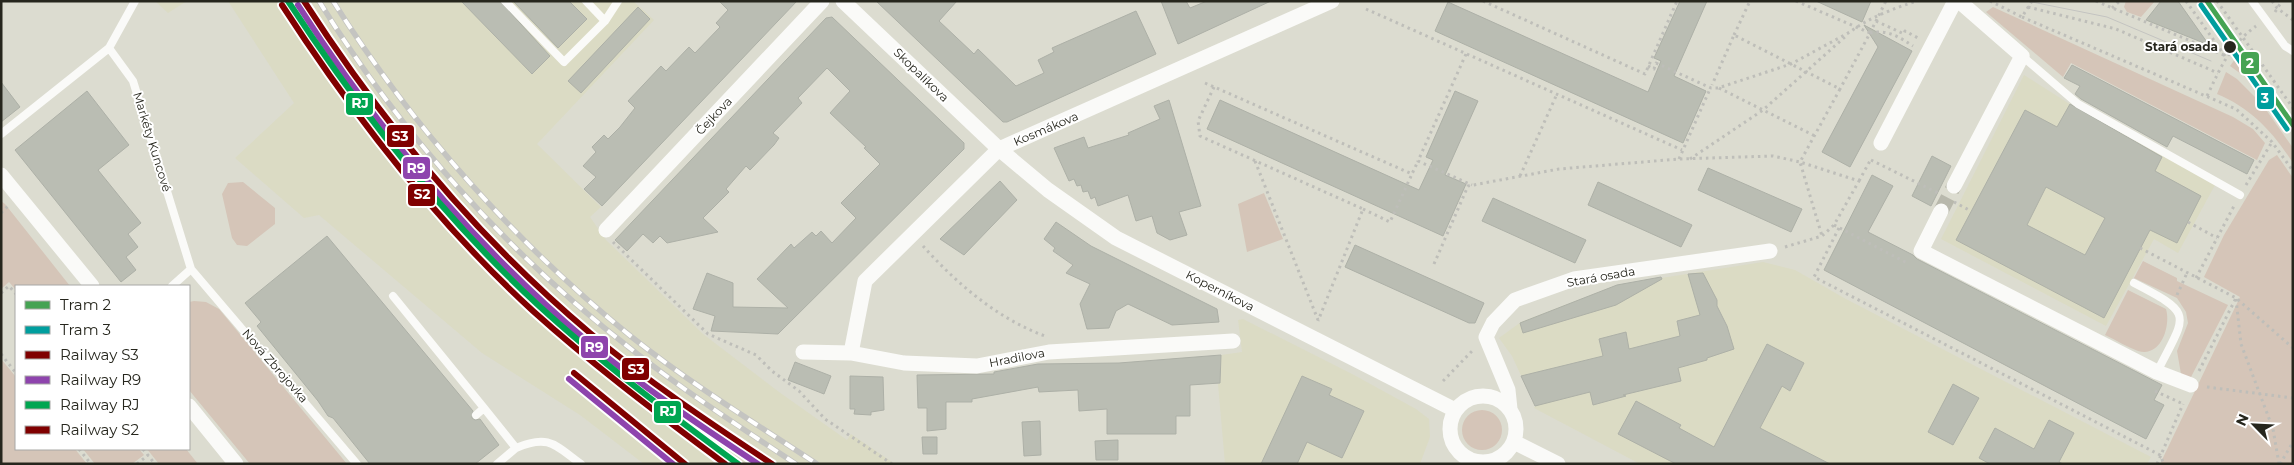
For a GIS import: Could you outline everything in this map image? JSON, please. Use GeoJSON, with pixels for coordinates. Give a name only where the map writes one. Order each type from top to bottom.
{"type":"FeatureCollection","features":[{"type":"Feature","properties":{"kind":"street","name":"Čejkova"},"geometry":{"type":"LineString","coordinates":[[606,230],[822,1]]}},
{"type":"Feature","properties":{"kind":"street","name":"Skopalíkova"},"geometry":{"type":"LineString","coordinates":[[843,1],[999,149]]}},
{"type":"Feature","properties":{"kind":"street","name":"Kosmákova"},"geometry":{"type":"LineString","coordinates":[[851,353],[865,281],[999,149],[1314,4],[1332,1]]}},
{"type":"Feature","properties":{"kind":"street"},"geometry":{"type":"LineString","coordinates":[[1881,143],[1926,55],[1957,1],[2022,56],[1954,186]]}},
{"type":"Feature","properties":{"kind":"street","name":"Koperníkova"},"geometry":{"type":"LineString","coordinates":[[999,149],[1048,190],[1116,238],[1456,410]]}},
{"type":"Feature","properties":{"kind":"street"},"geometry":{"type":"LineString","coordinates":[[1,175],[91,285]]}},
{"type":"Feature","properties":{"kind":"street"},"geometry":{"type":"LineString","coordinates":[[1941,211],[1921,250],[2157,372],[2191,385]]}},
{"type":"Feature","properties":{"kind":"street","name":"Stará osada"},"geometry":{"type":"LineString","coordinates":[[1510,409],[1508,390],[1486,337],[1493,323],[1515,300],[1574,279],[1770,251]]}},
{"type":"Feature","properties":{"kind":"street","name":"Hradilova"},"geometry":{"type":"LineString","coordinates":[[803,352],[851,353],[904,363],[977,366],[1049,352],[1233,342]]}},
{"type":"Feature","properties":{"kind":"street"},"geometry":{"type":"LineString","coordinates":[[1480,395],[1497,399],[1510,409],[1515,419],[1516,431],[1514,442],[1507,452],[1498,458],[1481,461],[1462,460],[1452,440],[1450,425],[1456,410],[1462,403],[1480,395],[1493,385],[1499,368]]}},
{"type":"Feature","properties":{"kind":"street"},"geometry":{"type":"LineString","coordinates":[[190,407],[236,464]]}},
{"type":"Feature","properties":{"kind":"street"},"geometry":{"type":"LineString","coordinates":[[1514,442],[1558,464]]}},
{"type":"Feature","properties":{"kind":"lane"},"geometry":{"type":"LineString","coordinates":[[1,134],[109,48],[134,1]]}},
{"type":"Feature","properties":{"kind":"lane"},"geometry":{"type":"LineString","coordinates":[[505,1],[564,62],[605,21],[618,1]]}},
{"type":"Feature","properties":{"kind":"lane"},"geometry":{"type":"LineString","coordinates":[[586,1],[605,21]]}},
{"type":"Feature","properties":{"kind":"lane"},"geometry":{"type":"LineString","coordinates":[[2252,1],[2286,46],[2293,51]]}},
{"type":"Feature","properties":{"kind":"lane","name":"Markéty Kuncové"},"geometry":{"type":"LineString","coordinates":[[109,48],[133,81],[192,269]]}},
{"type":"Feature","properties":{"kind":"lane"},"geometry":{"type":"LineString","coordinates":[[2022,56],[2078,104],[2240,195]]}},
{"type":"Feature","properties":{"kind":"lane"},"geometry":{"type":"LineString","coordinates":[[173,285],[192,269]]}},
{"type":"Feature","properties":{"kind":"lane","name":"Nová Zbrojovka"},"geometry":{"type":"LineString","coordinates":[[192,269],[357,464]]}},
{"type":"Feature","properties":{"kind":"lane"},"geometry":{"type":"LineString","coordinates":[[2134,284],[2172,304],[2179,314],[2180,326],[2157,372]]}},
{"type":"Feature","properties":{"kind":"lane"},"geometry":{"type":"LineString","coordinates":[[394,296],[516,448]]}},
{"type":"Feature","properties":{"kind":"lane"},"geometry":{"type":"LineString","coordinates":[[476,415],[484,408]]}},
{"type":"Feature","properties":{"kind":"lane"},"geometry":{"type":"LineString","coordinates":[[498,464],[516,448],[532,442],[545,441],[582,464]]}},
{"type":"Feature","properties":{"kind":"path"},"geometry":{"type":"LineString","coordinates":[[1483,1],[1645,74],[1677,1]]}},
{"type":"Feature","properties":{"kind":"path"},"geometry":{"type":"LineString","coordinates":[[1679,159],[1750,1]]}},
{"type":"Feature","properties":{"kind":"path"},"geometry":{"type":"LineString","coordinates":[[1796,1],[1870,33],[1889,32],[1926,55]]}},
{"type":"Feature","properties":{"kind":"path"},"geometry":{"type":"LineString","coordinates":[[1822,236],[1800,162],[1886,1]]}},
{"type":"Feature","properties":{"kind":"path"},"geometry":{"type":"LineString","coordinates":[[1718,88],[1791,64],[1856,28],[1877,19],[1893,8],[1917,1]]}},
{"type":"Feature","properties":{"kind":"path"},"geometry":{"type":"LineString","coordinates":[[1990,1],[2022,17],[2236,109],[2255,124],[2272,142],[2293,171]]}},
{"type":"Feature","properties":{"kind":"path"},"geometry":{"type":"LineString","coordinates":[[2022,17],[2032,1]]}},
{"type":"Feature","properties":{"kind":"path"},"geometry":{"type":"LineString","coordinates":[[2096,1],[2226,56]]}},
{"type":"Feature","properties":{"kind":"path"},"geometry":{"type":"LineString","coordinates":[[2111,8],[2120,1]]}},
{"type":"Feature","properties":{"kind":"path"},"geometry":{"type":"LineString","coordinates":[[2186,1],[2226,56]]}},
{"type":"Feature","properties":{"kind":"path"},"geometry":{"type":"LineString","coordinates":[[2217,1],[2293,108]]}},
{"type":"Feature","properties":{"kind":"path"},"geometry":{"type":"LineString","coordinates":[[2272,1],[2277,8],[2293,20]]}},
{"type":"Feature","properties":{"kind":"path"},"geometry":{"type":"LineString","coordinates":[[2207,96],[2226,56],[2242,37],[2265,19],[2282,1]]}},
{"type":"Feature","properties":{"kind":"path"},"geometry":{"type":"LineString","coordinates":[[2028,7],[2116,30],[2218,73]]}},
{"type":"Feature","properties":{"kind":"path"},"geometry":{"type":"LineString","coordinates":[[1366,10],[1682,150]]}},
{"type":"Feature","properties":{"kind":"path"},"geometry":{"type":"LineString","coordinates":[[1877,19],[1904,34],[1905,31],[1914,36]]}},
{"type":"Feature","properties":{"kind":"path"},"geometry":{"type":"LineString","coordinates":[[1690,159],[1763,110],[1850,32]]}},
{"type":"Feature","properties":{"kind":"path"},"geometry":{"type":"LineString","coordinates":[[1734,35],[1840,89]]}},
{"type":"Feature","properties":{"kind":"path"},"geometry":{"type":"LineString","coordinates":[[1214,87],[1198,122],[1200,136],[1390,222],[1466,54]]}},
{"type":"Feature","properties":{"kind":"path"},"geometry":{"type":"LineString","coordinates":[[1648,66],[1654,68],[1656,63],[1711,87],[1718,88],[1815,136]]}},
{"type":"Feature","properties":{"kind":"path"},"geometry":{"type":"LineString","coordinates":[[1205,83],[1412,174]]}},
{"type":"Feature","properties":{"kind":"path"},"geometry":{"type":"LineString","coordinates":[[1520,176],[1556,94]]}},
{"type":"Feature","properties":{"kind":"path"},"geometry":{"type":"LineString","coordinates":[[2254,173],[2272,142]]}},
{"type":"Feature","properties":{"kind":"path"},"geometry":{"type":"LineString","coordinates":[[1770,251],[1822,236],[1834,225],[1881,143]]}},
{"type":"Feature","properties":{"kind":"path"},"geometry":{"type":"LineString","coordinates":[[1434,264],[1468,186],[1473,185],[1559,169],[1679,159],[1773,156],[1800,162],[1859,181]]}},
{"type":"Feature","properties":{"kind":"path"},"geometry":{"type":"LineString","coordinates":[[1871,160],[1938,193]]}},
{"type":"Feature","properties":{"kind":"path"},"geometry":{"type":"LineString","coordinates":[[1255,161],[1318,321],[1363,209]]}},
{"type":"Feature","properties":{"kind":"path"},"geometry":{"type":"LineString","coordinates":[[1418,161],[1473,185]]}},
{"type":"Feature","properties":{"kind":"path"},"geometry":{"type":"LineString","coordinates":[[2196,278],[2240,195]]}},
{"type":"Feature","properties":{"kind":"path"},"geometry":{"type":"LineString","coordinates":[[2188,222],[2218,238]]}},
{"type":"Feature","properties":{"kind":"path"},"geometry":{"type":"LineString","coordinates":[[1834,225],[1847,231]]}},
{"type":"Feature","properties":{"kind":"path"},"geometry":{"type":"LineString","coordinates":[[1839,228],[1814,277],[2160,455],[2164,464]]}},
{"type":"Feature","properties":{"kind":"path"},"geometry":{"type":"LineString","coordinates":[[606,230],[611,240],[708,334],[756,354],[772,371],[799,390],[825,418],[892,464]]}},
{"type":"Feature","properties":{"kind":"path"},"geometry":{"type":"LineString","coordinates":[[913,234],[944,269],[1003,315],[1024,328],[1049,337]]}},
{"type":"Feature","properties":{"kind":"path"},"geometry":{"type":"LineString","coordinates":[[2140,248],[2236,298],[2293,348]]}},
{"type":"Feature","properties":{"kind":"path"},"geometry":{"type":"LineString","coordinates":[[2172,304],[2187,273]]}},
{"type":"Feature","properties":{"kind":"path"},"geometry":{"type":"LineString","coordinates":[[1,292],[9,286],[15,293]]}},
{"type":"Feature","properties":{"kind":"path"},"geometry":{"type":"LineString","coordinates":[[2236,298],[2191,385],[2293,398]]}},
{"type":"Feature","properties":{"kind":"path"},"geometry":{"type":"LineString","coordinates":[[2236,298],[2240,344],[2273,429],[2280,464]]}},
{"type":"Feature","properties":{"kind":"path"},"geometry":{"type":"LineString","coordinates":[[1443,381],[1476,347]]}},
{"type":"Feature","properties":{"kind":"path"},"geometry":{"type":"LineString","coordinates":[[1,354],[15,372]]}},
{"type":"Feature","properties":{"kind":"path"},"geometry":{"type":"LineString","coordinates":[[2157,464],[2183,404],[2158,392]]}},
{"type":"Feature","properties":{"kind":"path"},"geometry":{"type":"LineString","coordinates":[[2280,464],[2293,442]]}},
{"type":"Feature","properties":{"kind":"path"},"geometry":{"type":"LineString","coordinates":[[80,450],[91,464]]}},
{"type":"Feature","properties":{"kind":"path"},"geometry":{"type":"LineString","coordinates":[[144,450],[155,464]]}},
{"type":"Feature","properties":{"kind":"path"},"geometry":{"type":"LineString","coordinates":[[137,464],[148,455]]}},
{"type":"Feature","properties":{"kind":"shaded area"},"geometry":{"type":"Polygon","coordinates":[[[155,1],[187,1],[168,13],[155,1]]]}},
{"type":"Feature","properties":{"kind":"shaded area"},"geometry":{"type":"Polygon","coordinates":[[[228,1],[633,1],[654,20],[537,144],[601,207],[590,217],[606,240],[703,334],[779,392],[847,440],[851,434],[895,464],[644,464],[580,415],[482,353],[319,215],[304,218],[235,158],[294,103],[228,1]]]}},
{"type":"Feature","properties":{"kind":"shaded area"},"geometry":{"type":"Polygon","coordinates":[[[2126,1],[2155,1],[2141,17],[2127,12],[2124,7],[2126,1]]]}},
{"type":"Feature","properties":{"kind":"shaded area"},"geometry":{"type":"Polygon","coordinates":[[[1993,7],[2233,117],[2253,129],[2265,143],[2257,160],[2071,63],[2063,77],[1986,12],[1993,7]]]}},
{"type":"Feature","properties":{"kind":"shaded area"},"geometry":{"type":"Polygon","coordinates":[[[2238,55],[2260,91],[2248,79],[2230,66],[2238,55]]]}},
{"type":"Feature","properties":{"kind":"shaded area"},"geometry":{"type":"Polygon","coordinates":[[[2226,72],[2237,79],[2262,104],[2293,148],[2293,163],[2260,122],[2240,106],[2217,94],[2226,72]]]}},
{"type":"Feature","properties":{"kind":"shaded area"},"geometry":{"type":"Polygon","coordinates":[[[2024,75],[2068,103],[2215,185],[2178,253],[2154,239],[2106,326],[1941,239],[2024,75]]]}},
{"type":"Feature","properties":{"kind":"shaded area"},"geometry":{"type":"Polygon","coordinates":[[[2277,155],[2293,178],[2293,464],[2160,464],[2240,297],[2204,277],[2224,235],[2269,160],[2277,155]]]}},
{"type":"Feature","properties":{"kind":"shaded area"},"geometry":{"type":"Polygon","coordinates":[[[243,182],[275,208],[275,224],[247,246],[237,245],[232,238],[222,194],[228,183],[243,182]]]}},
{"type":"Feature","properties":{"kind":"shaded area"},"geometry":{"type":"Polygon","coordinates":[[[1264,193],[1283,239],[1247,252],[1238,204],[1264,193]]]}},
{"type":"Feature","properties":{"kind":"shaded area"},"geometry":{"type":"Polygon","coordinates":[[[1,201],[69,285],[15,285],[15,289],[9,282],[1,289],[1,201]]]}},
{"type":"Feature","properties":{"kind":"shaded area"},"geometry":{"type":"Polygon","coordinates":[[[2143,261],[2177,278],[2177,281],[2228,305],[2190,379],[2181,374],[2177,351],[2188,323],[2186,312],[2177,298],[2134,278],[2143,261]]]}},
{"type":"Feature","properties":{"kind":"shaded area"},"geometry":{"type":"Polygon","coordinates":[[[1763,262],[1795,270],[1846,299],[2151,457],[2147,464],[1640,464],[1534,408],[1535,406],[1512,356],[1499,338],[1521,322],[1617,285],[1763,262]]]}},
{"type":"Feature","properties":{"kind":"shaded area"},"geometry":{"type":"Polygon","coordinates":[[[2128,290],[2166,309],[2167,324],[2165,332],[2153,350],[2146,352],[2138,351],[2105,335],[2128,290]]]}},
{"type":"Feature","properties":{"kind":"shaded area"},"geometry":{"type":"Polygon","coordinates":[[[190,302],[206,302],[219,309],[347,464],[250,464],[190,391],[190,302]]]}},
{"type":"Feature","properties":{"kind":"shaded area"},"geometry":{"type":"Polygon","coordinates":[[[1243,319],[1354,375],[1416,409],[1429,419],[1430,437],[1420,464],[1225,464],[1218,384],[1220,383],[1221,355],[1242,352],[1238,320],[1243,319]]]}},
{"type":"Feature","properties":{"kind":"shaded area"},"geometry":{"type":"Polygon","coordinates":[[[1,359],[15,376],[15,450],[76,450],[87,464],[1,464],[1,359]]]}},
{"type":"Feature","properties":{"kind":"shaded area"},"geometry":{"type":"Polygon","coordinates":[[[1486,410],[1493,413],[1499,419],[1502,430],[1501,438],[1493,447],[1486,450],[1478,450],[1471,447],[1463,438],[1462,426],[1465,419],[1474,411],[1486,410]]]}},
{"type":"Feature","properties":{"kind":"shaded area"},"geometry":{"type":"Polygon","coordinates":[[[84,450],[140,450],[144,455],[132,464],[95,464],[84,450]]]}},
{"type":"Feature","properties":{"kind":"shaded area"},"geometry":{"type":"Polygon","coordinates":[[[148,450],[187,450],[198,464],[159,464],[148,450]]]}},
{"type":"Feature","properties":{"kind":"building"},"geometry":{"type":"Polygon","coordinates":[[[461,1],[500,1],[550,56],[532,74],[461,1]]]}},
{"type":"Feature","properties":{"kind":"building"},"geometry":{"type":"Polygon","coordinates":[[[513,1],[569,1],[587,19],[558,48],[513,1]]]}},
{"type":"Feature","properties":{"kind":"building"},"geometry":{"type":"Polygon","coordinates":[[[719,1],[797,1],[602,206],[584,189],[596,177],[583,166],[596,152],[592,147],[604,135],[608,139],[620,127],[635,108],[628,101],[661,66],[666,71],[689,47],[695,53],[720,27],[716,23],[728,10],[719,1]]]}},
{"type":"Feature","properties":{"kind":"building"},"geometry":{"type":"Polygon","coordinates":[[[876,1],[957,1],[939,21],[974,54],[978,49],[1016,86],[1044,73],[1038,60],[1054,52],[1052,48],[1136,11],[1156,54],[1007,122],[1003,122],[876,1]]]}},
{"type":"Feature","properties":{"kind":"building"},"geometry":{"type":"Polygon","coordinates":[[[1161,1],[1186,1],[1190,8],[1207,1],[1271,1],[1178,44],[1161,1]]]}},
{"type":"Feature","properties":{"kind":"building"},"geometry":{"type":"Polygon","coordinates":[[[1680,1],[1707,1],[1674,76],[1706,91],[1683,143],[1435,31],[1448,2],[1648,92],[1661,61],[1654,58],[1680,1]]]}},
{"type":"Feature","properties":{"kind":"building"},"geometry":{"type":"Polygon","coordinates":[[[1816,1],[1871,1],[1862,22],[1816,1]]]}},
{"type":"Feature","properties":{"kind":"building"},"geometry":{"type":"Polygon","coordinates":[[[2161,1],[2178,1],[2209,45],[2146,20],[2161,1]]]}},
{"type":"Feature","properties":{"kind":"building"},"geometry":{"type":"Polygon","coordinates":[[[638,7],[650,19],[581,93],[568,81],[638,7]]]}},
{"type":"Feature","properties":{"kind":"building"},"geometry":{"type":"Polygon","coordinates":[[[832,17],[964,143],[964,149],[778,334],[711,331],[715,316],[693,309],[707,273],[733,283],[733,307],[788,308],[757,279],[791,244],[794,248],[812,232],[816,236],[821,231],[832,243],[856,218],[841,203],[880,164],[864,148],[866,147],[830,113],[850,91],[827,68],[798,98],[802,103],[773,133],[779,138],[774,145],[750,170],[746,166],[726,189],[729,192],[703,218],[718,232],[667,243],[660,236],[653,243],[643,234],[627,251],[615,240],[826,18],[832,17]]]}},
{"type":"Feature","properties":{"kind":"building"},"geometry":{"type":"Polygon","coordinates":[[[1864,25],[1912,51],[1850,167],[1822,152],[1878,47],[1864,25]]]}},
{"type":"Feature","properties":{"kind":"building"},"geometry":{"type":"Polygon","coordinates":[[[2072,65],[2254,160],[2247,174],[2173,136],[2167,147],[2081,99],[2075,94],[2080,86],[2064,78],[2072,65]]]}},
{"type":"Feature","properties":{"kind":"building"},"geometry":{"type":"Polygon","coordinates":[[[1,82],[20,107],[1,122],[1,82]]]}},
{"type":"Feature","properties":{"kind":"building"},"geometry":{"type":"Polygon","coordinates":[[[87,91],[129,145],[98,170],[141,223],[128,234],[138,247],[126,257],[136,270],[121,282],[15,150],[87,91]]]}},
{"type":"Feature","properties":{"kind":"building"},"geometry":{"type":"Polygon","coordinates":[[[1455,91],[1478,101],[1445,175],[1466,184],[1443,236],[1207,129],[1220,100],[1419,190],[1433,160],[1426,157],[1455,91]]]}},
{"type":"Feature","properties":{"kind":"building"},"geometry":{"type":"Polygon","coordinates":[[[1169,100],[1201,206],[1179,212],[1187,235],[1170,240],[1157,233],[1152,216],[1136,221],[1128,195],[1098,206],[1095,197],[1091,199],[1088,191],[1083,192],[1081,185],[1077,186],[1074,179],[1069,181],[1054,148],[1084,137],[1088,148],[1129,135],[1128,133],[1160,119],[1154,106],[1169,100]]]}},
{"type":"Feature","properties":{"kind":"building"},"geometry":{"type":"Polygon","coordinates":[[[2070,104],[2162,157],[2155,171],[2201,196],[2177,243],[2150,230],[2104,318],[1956,240],[2025,110],[2057,127],[2070,104]],[[2046,187],[2027,225],[2085,255],[2105,218],[2046,187]]]}},
{"type":"Feature","properties":{"kind":"building"},"geometry":{"type":"Polygon","coordinates":[[[1932,156],[1951,166],[1931,206],[1912,196],[1932,156]]]}},
{"type":"Feature","properties":{"kind":"building"},"geometry":{"type":"Polygon","coordinates":[[[1708,168],[1802,209],[1791,232],[1698,190],[1708,168]]]}},
{"type":"Feature","properties":{"kind":"building"},"geometry":{"type":"Polygon","coordinates":[[[1872,175],[1893,186],[1868,232],[2162,385],[2154,400],[2164,405],[2146,439],[1824,270],[1872,175]]]}},
{"type":"Feature","properties":{"kind":"building"},"geometry":{"type":"Polygon","coordinates":[[[1000,181],[1017,200],[964,255],[940,239],[1000,181]]]}},
{"type":"Feature","properties":{"kind":"building"},"geometry":{"type":"Polygon","coordinates":[[[1598,182],[1692,225],[1681,247],[1588,205],[1598,182]]]}},
{"type":"Feature","properties":{"kind":"building"},"geometry":{"type":"Polygon","coordinates":[[[1493,198],[1586,240],[1575,263],[1482,221],[1493,198]]]}},
{"type":"Feature","properties":{"kind":"building"},"geometry":{"type":"Polygon","coordinates":[[[1056,222],[1091,246],[1217,309],[1219,322],[1172,325],[1128,304],[1116,311],[1109,328],[1087,329],[1080,304],[1090,284],[1066,273],[1073,265],[1053,251],[1055,248],[1044,239],[1056,222]]]}},
{"type":"Feature","properties":{"kind":"building"},"geometry":{"type":"Polygon","coordinates":[[[327,236],[473,411],[472,418],[475,420],[480,419],[499,445],[475,464],[370,464],[333,418],[328,416],[257,326],[261,322],[245,303],[327,236]]]}},
{"type":"Feature","properties":{"kind":"building"},"geometry":{"type":"Polygon","coordinates":[[[1355,245],[1484,303],[1475,323],[1469,323],[1345,267],[1355,245]]]}},
{"type":"Feature","properties":{"kind":"building"},"geometry":{"type":"Polygon","coordinates":[[[1703,273],[1717,300],[1717,306],[1727,326],[1734,349],[1707,358],[1707,360],[1678,368],[1681,381],[1623,395],[1626,396],[1593,405],[1590,392],[1535,406],[1521,376],[1603,356],[1599,339],[1626,332],[1629,349],[1680,336],[1677,321],[1700,315],[1688,274],[1703,273]]]}},
{"type":"Feature","properties":{"kind":"building"},"geometry":{"type":"Polygon","coordinates":[[[1661,277],[1662,279],[1616,305],[1523,333],[1520,323],[1617,285],[1661,277]]]}},
{"type":"Feature","properties":{"kind":"building"},"geometry":{"type":"Polygon","coordinates":[[[1767,344],[1804,363],[1790,391],[1782,386],[1760,428],[1830,464],[1676,464],[1618,434],[1636,401],[1681,425],[1679,428],[1714,447],[1767,344]]]}},
{"type":"Feature","properties":{"kind":"building"},"geometry":{"type":"Polygon","coordinates":[[[1221,355],[1220,383],[1190,385],[1190,416],[1176,416],[1176,434],[1107,434],[1107,409],[1079,411],[1078,390],[1039,392],[1038,387],[972,399],[972,402],[946,402],[946,429],[927,431],[927,408],[918,408],[917,375],[994,374],[994,372],[1038,364],[1119,363],[1221,355]]]}},
{"type":"Feature","properties":{"kind":"building"},"geometry":{"type":"Polygon","coordinates":[[[795,362],[831,376],[824,394],[788,380],[795,362]]]}},
{"type":"Feature","properties":{"kind":"building"},"geometry":{"type":"Polygon","coordinates":[[[850,376],[883,377],[884,410],[871,412],[871,415],[854,414],[855,409],[850,409],[850,376]]]}},
{"type":"Feature","properties":{"kind":"building"},"geometry":{"type":"Polygon","coordinates":[[[1302,376],[1332,389],[1329,395],[1364,411],[1342,458],[1307,442],[1297,464],[1261,464],[1302,376]]]}},
{"type":"Feature","properties":{"kind":"building"},"geometry":{"type":"Polygon","coordinates":[[[1953,384],[1979,398],[1953,445],[1928,432],[1953,384]]]}},
{"type":"Feature","properties":{"kind":"building"},"geometry":{"type":"Polygon","coordinates":[[[2049,420],[2074,433],[2059,462],[2063,464],[1990,464],[1979,458],[1995,428],[2034,449],[2049,420]]]}},
{"type":"Feature","properties":{"kind":"building"},"geometry":{"type":"Polygon","coordinates":[[[1040,421],[1041,455],[1024,456],[1022,422],[1040,421]]]}},
{"type":"Feature","properties":{"kind":"building"},"geometry":{"type":"Polygon","coordinates":[[[922,437],[937,437],[937,454],[923,454],[922,437]]]}},
{"type":"Feature","properties":{"kind":"building"},"geometry":{"type":"Polygon","coordinates":[[[1118,440],[1118,460],[1096,460],[1095,441],[1118,440]]]}},
{"type":"Feature","properties":{"kind":"tunnel"},"geometry":{"type":"LineString","coordinates":[[1941,211],[1954,186]]}},
{"type":"Feature","properties":{"kind":"tram line"},"geometry":{"type":"LineString","coordinates":[[2027,1],[2107,17],[2211,61]]}},
{"type":"Feature","properties":{"kind":"tram line"},"geometry":{"type":"LineString","coordinates":[[2200,1],[2228,32]]}},
{"type":"Feature","properties":{"kind":"tram line","name":"2"},"geometry":{"type":"LineString","coordinates":[[2207,1],[2293,125]]}},
{"type":"Feature","properties":{"kind":"tram line","name":"3"},"geometry":{"type":"LineString","coordinates":[[2201,5],[2287,129]]}},
{"type":"Feature","properties":{"kind":"railway"},"geometry":{"type":"LineString","coordinates":[[319,1],[385,98],[421,144],[459,189],[542,273],[631,349],[712,408],[796,464]]}},
{"type":"Feature","properties":{"kind":"railway"},"geometry":{"type":"LineString","coordinates":[[333,1],[364,48],[432,139],[469,182],[548,264],[590,302],[655,355],[817,464]]}},
{"type":"Feature","properties":{"kind":"rail line","name":"RJ"},"geometry":{"type":"LineString","coordinates":[[288,1],[315,42],[403,160],[501,270],[610,367],[738,464]]}},
{"type":"Feature","properties":{"kind":"rail line","name":"S3"},"geometry":{"type":"LineString","coordinates":[[304,1],[367,92],[400,135],[471,219],[509,258],[549,297],[612,351],[679,401],[772,464]]}},
{"type":"Feature","properties":{"kind":"rail line","name":"S2"},"geometry":{"type":"LineString","coordinates":[[282,5],[367,127],[430,204],[497,277],[580,351],[725,464]]}},
{"type":"Feature","properties":{"kind":"rail line","name":"R9"},"geometry":{"type":"LineString","coordinates":[[298,5],[361,97],[394,141],[466,225],[504,265],[606,357],[670,404],[758,464]]}},
{"type":"Feature","properties":{"kind":"rail line","name":"S3"},"geometry":{"type":"LineString","coordinates":[[574,373],[685,464]]}},
{"type":"Feature","properties":{"kind":"rail line","name":"R9"},"geometry":{"type":"LineString","coordinates":[[569,379],[673,464]]}},
{"type":"Feature","properties":{"kind":"place","name":"Stará osada"},"geometry":{"type":"Point","coordinates":[2230,47]}}]}
